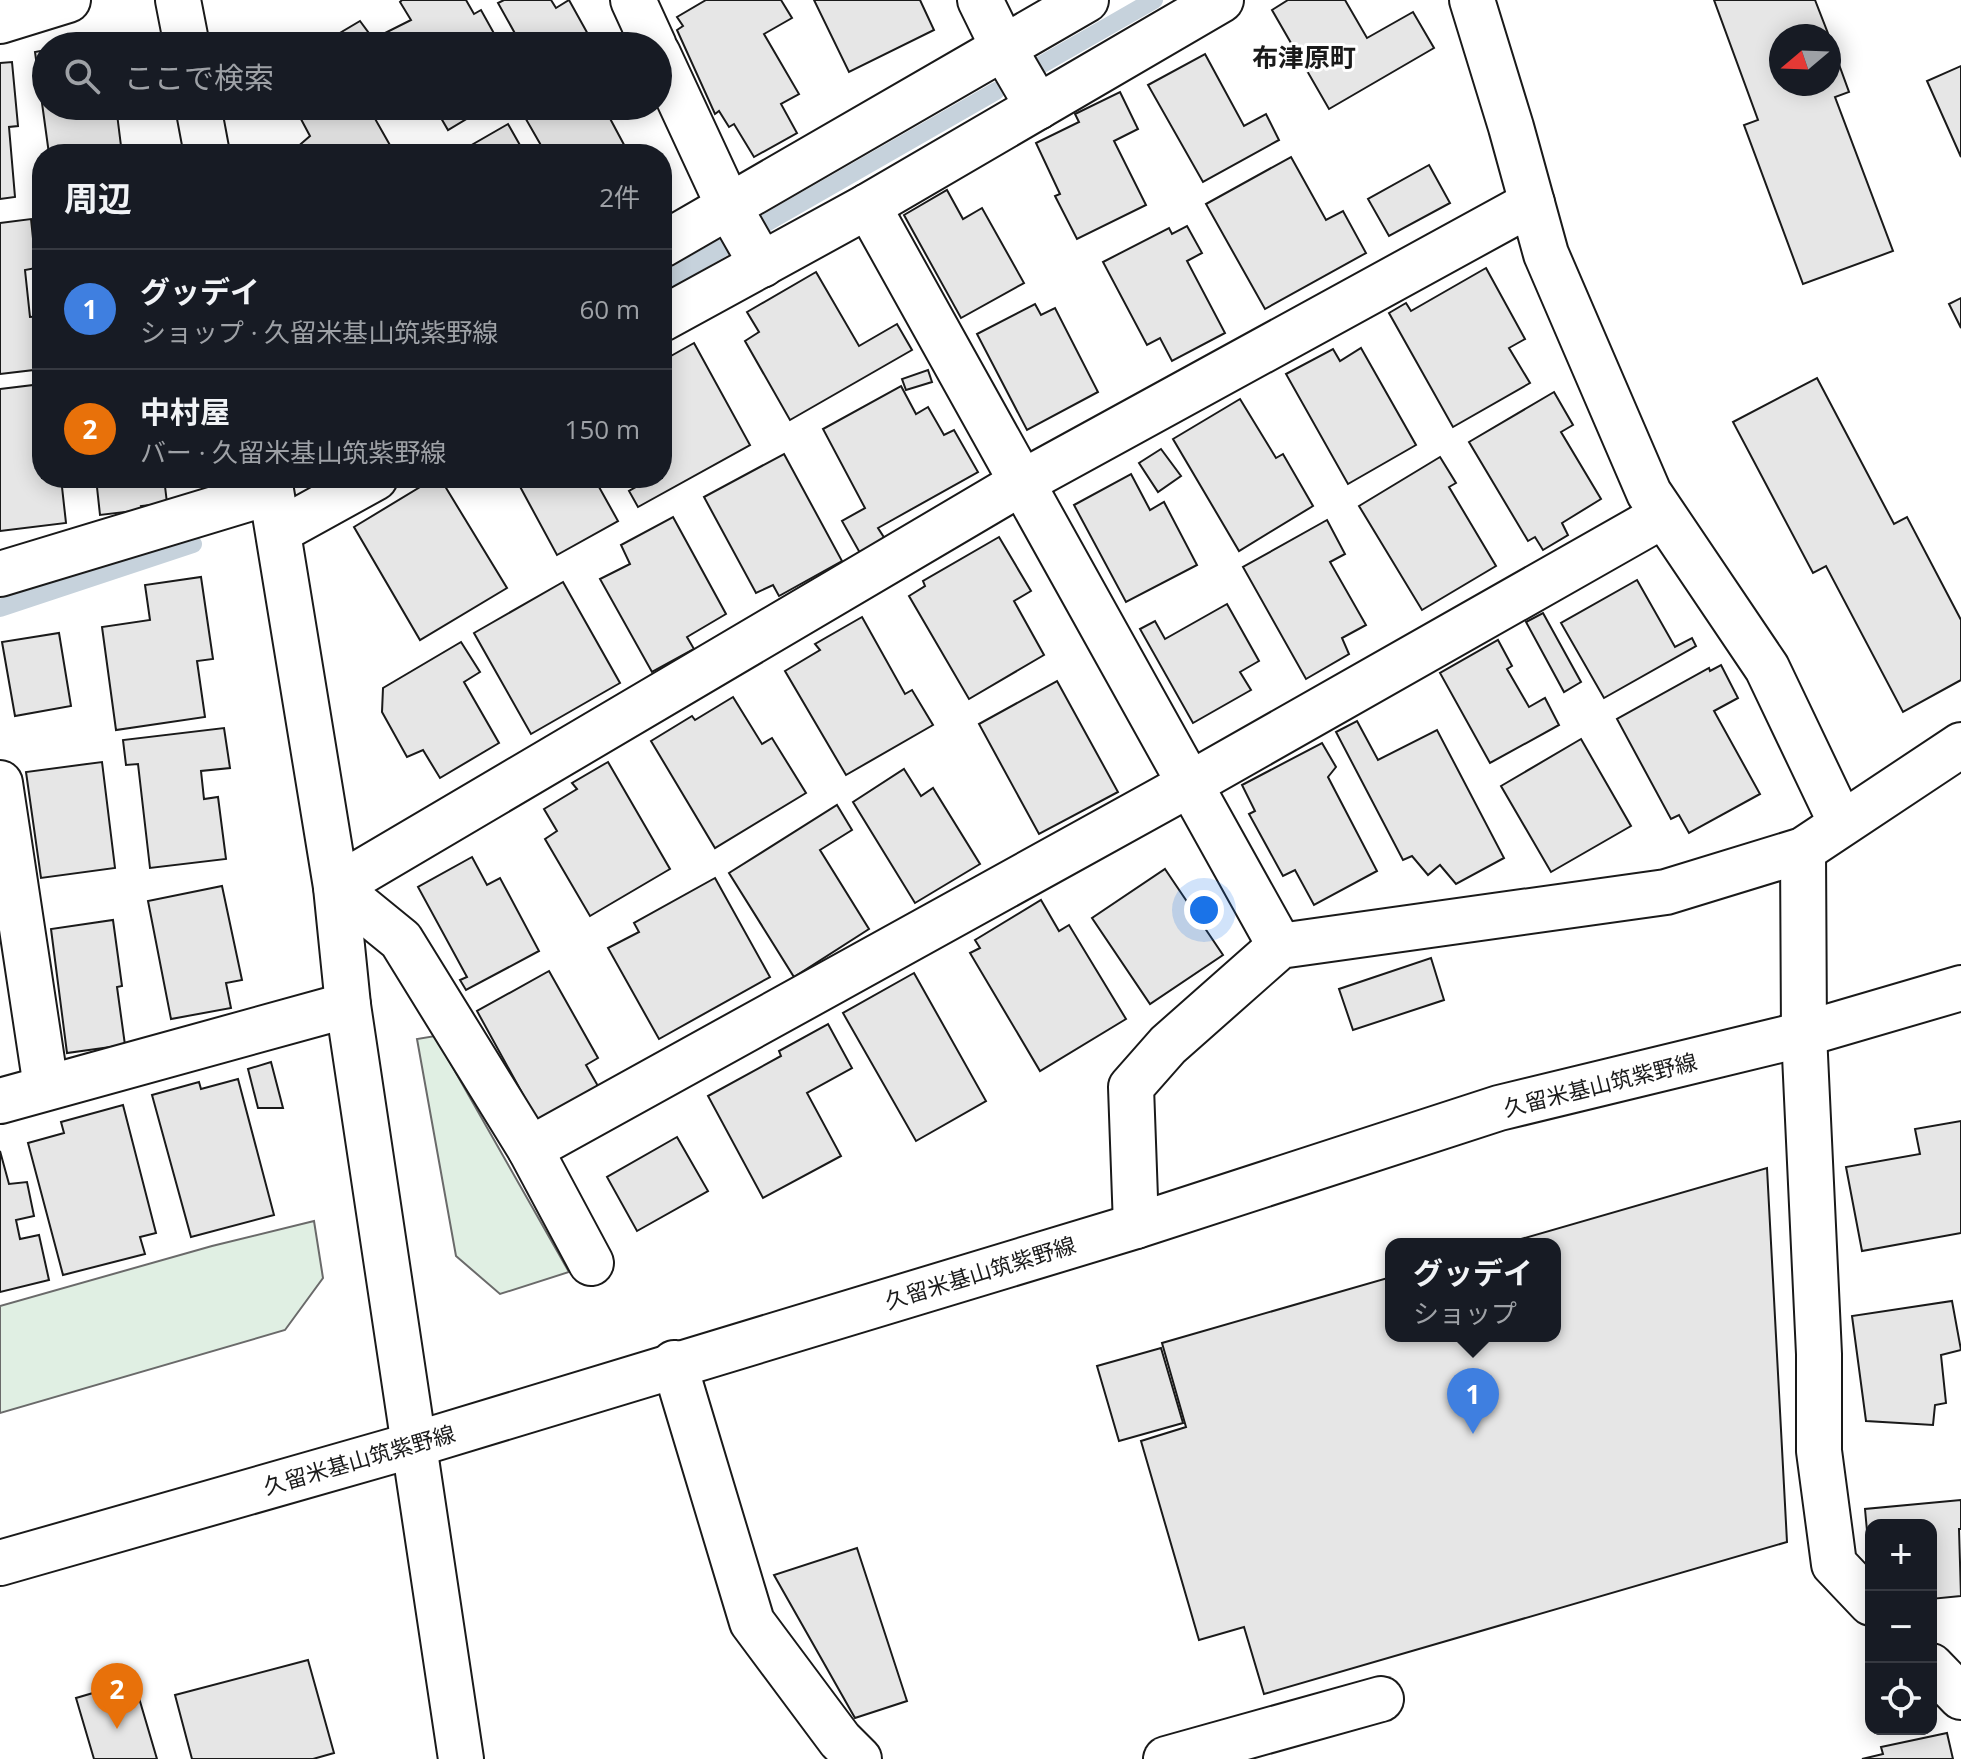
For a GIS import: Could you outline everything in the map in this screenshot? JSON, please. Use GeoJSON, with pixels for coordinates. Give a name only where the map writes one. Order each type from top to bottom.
{"type":"FeatureCollection","features":[{"type":"Feature","properties":{"kind":"street"},"geometry":{"type":"LineString","coordinates":[[0,21],[68,0]]}},
{"type":"Feature","properties":{"kind":"street"},"geometry":{"type":"LineString","coordinates":[[178,0],[184,32]]}},
{"type":"Feature","properties":{"kind":"street"},"geometry":{"type":"LineString","coordinates":[[633,0],[648,32]]}},
{"type":"Feature","properties":{"kind":"street"},"geometry":{"type":"LineString","coordinates":[[980,0],[1038,107]]}},
{"type":"Feature","properties":{"kind":"street"},"geometry":{"type":"LineString","coordinates":[[672,239],[1086,0]]}},
{"type":"Feature","properties":{"kind":"street"},"geometry":{"type":"LineString","coordinates":[[672,314],[868,206],[1221,0]]}},
{"type":"Feature","properties":{"kind":"street"},"geometry":{"type":"LineString","coordinates":[[1472,0],[1546,254],[1649,493],[1767,668],[1841,823]]}},
{"type":"Feature","properties":{"kind":"street"},"geometry":{"type":"LineString","coordinates":[[672,84],[729,207],[762,265]]}},
{"type":"Feature","properties":{"kind":"street"},"geometry":{"type":"LineString","coordinates":[[201,120],[205,144]]}},
{"type":"Feature","properties":{"kind":"street"},"geometry":{"type":"LineString","coordinates":[[336,887],[1021,483],[1532,203]]}},
{"type":"Feature","properties":{"kind":"street"},"geometry":{"type":"LineString","coordinates":[[868,206],[1280,946]]}},
{"type":"Feature","properties":{"kind":"street"},"geometry":{"type":"LineString","coordinates":[[0,574],[273,500],[329,488]]}},
{"type":"Feature","properties":{"kind":"street"},"geometry":{"type":"LineString","coordinates":[[273,500],[336,887],[348,1005],[461,1759]]}},
{"type":"Feature","properties":{"kind":"street"},"geometry":{"type":"LineString","coordinates":[[530,1149],[1190,784],[1662,516]]}},
{"type":"Feature","properties":{"kind":"street"},"geometry":{"type":"LineString","coordinates":[[1136,1226],[1131,1087],[1168,1045],[1280,946],[1666,892],[1803,850],[1961,745]]}},
{"type":"Feature","properties":{"kind":"street"},"geometry":{"type":"LineString","coordinates":[[0,783],[46,1087]]}},
{"type":"Feature","properties":{"kind":"street"},"geometry":{"type":"LineString","coordinates":[[1803,850],[1804,1034],[1819,1354],[1819,1451],[1834,1564],[1865,1597]]}},
{"type":"Feature","properties":{"kind":"street"},"geometry":{"type":"LineString","coordinates":[[336,887],[401,940],[530,1149],[591,1263]]}},
{"type":"Feature","properties":{"kind":"street","name":"久留米基山筑紫野線"},"geometry":{"type":"LineString","coordinates":[[0,1563],[413,1445],[674,1363],[1136,1226],[1499,1108],[1804,1034],[1961,988]]}},
{"type":"Feature","properties":{"kind":"street"},"geometry":{"type":"LineString","coordinates":[[0,1101],[348,1005]]}},
{"type":"Feature","properties":{"kind":"street"},"geometry":{"type":"LineString","coordinates":[[674,1363],[752,1622],[840,1740],[859,1759]]}},
{"type":"Feature","properties":{"kind":"street"},"geometry":{"type":"LineString","coordinates":[[1937,1672],[1961,1697]]}},
{"type":"Feature","properties":{"kind":"street"},"geometry":{"type":"LineString","coordinates":[[1166,1759],[1381,1699]]}},
{"type":"Feature","properties":{"kind":"green space"},"geometry":{"type":"Polygon","coordinates":[[[435,1036],[569,1272],[500,1294],[456,1256],[417,1039],[435,1036]]]}},
{"type":"Feature","properties":{"kind":"green space"},"geometry":{"type":"Polygon","coordinates":[[[314,1221],[323,1278],[285,1330],[0,1413],[0,1306],[212,1246],[314,1221]]]}},
{"type":"Feature","properties":{"kind":"building"},"geometry":{"type":"Polygon","coordinates":[[[466,0],[474,14],[481,10],[493,32],[387,32],[411,20],[400,2],[466,0]]]}},
{"type":"Feature","properties":{"kind":"building"},"geometry":{"type":"Polygon","coordinates":[[[504,0],[551,0],[556,8],[569,0],[587,32],[514,32],[498,3],[504,0]]]}},
{"type":"Feature","properties":{"kind":"building"},"geometry":{"type":"Polygon","coordinates":[[[706,0],[781,0],[792,18],[764,34],[799,94],[781,104],[797,133],[754,157],[734,124],[729,127],[719,111],[715,114],[677,30],[683,26],[677,17],[706,0]]]}},
{"type":"Feature","properties":{"kind":"building"},"geometry":{"type":"Polygon","coordinates":[[[814,0],[920,0],[934,30],[849,72],[814,0]]]}},
{"type":"Feature","properties":{"kind":"building"},"geometry":{"type":"Polygon","coordinates":[[[1288,0],[1345,0],[1367,38],[1413,12],[1434,48],[1329,109],[1272,10],[1288,0]]]}},
{"type":"Feature","properties":{"kind":"building"},"geometry":{"type":"Polygon","coordinates":[[[1714,0],[1815,0],[1824,24],[1769,24],[1769,96],[1838,96],[1835,97],[1893,251],[1803,284],[1744,125],[1758,120],[1714,0]]]}},
{"type":"Feature","properties":{"kind":"building"},"geometry":{"type":"Polygon","coordinates":[[[360,21],[368,32],[342,32],[360,21]]]}},
{"type":"Feature","properties":{"kind":"building"},"geometry":{"type":"Polygon","coordinates":[[[1205,54],[1244,126],[1266,114],[1279,140],[1203,182],[1148,85],[1205,54]]]}},
{"type":"Feature","properties":{"kind":"building"},"geometry":{"type":"Polygon","coordinates":[[[12,62],[18,126],[9,127],[15,197],[0,199],[0,63],[12,62]]]}},
{"type":"Feature","properties":{"kind":"building"},"geometry":{"type":"Polygon","coordinates":[[[1961,66],[1961,157],[1927,81],[1961,66]]]}},
{"type":"Feature","properties":{"kind":"building"},"geometry":{"type":"Polygon","coordinates":[[[1841,70],[1849,92],[1841,95],[1841,70]]]}},
{"type":"Feature","properties":{"kind":"building"},"geometry":{"type":"Polygon","coordinates":[[[1120,92],[1138,129],[1114,141],[1146,205],[1077,239],[1055,196],[1060,194],[1036,143],[1079,122],[1075,114],[1120,92]]]}},
{"type":"Feature","properties":{"kind":"building"},"geometry":{"type":"Polygon","coordinates":[[[44,120],[118,120],[121,144],[48,144],[44,120]]]}},
{"type":"Feature","properties":{"kind":"building"},"geometry":{"type":"Polygon","coordinates":[[[301,120],[376,120],[389,144],[301,144],[310,136],[301,120]]]}},
{"type":"Feature","properties":{"kind":"building"},"geometry":{"type":"Polygon","coordinates":[[[442,120],[465,120],[448,130],[442,120]]]}},
{"type":"Feature","properties":{"kind":"building"},"geometry":{"type":"Polygon","coordinates":[[[526,120],[611,120],[624,144],[540,144],[526,120]]]}},
{"type":"Feature","properties":{"kind":"building"},"geometry":{"type":"Polygon","coordinates":[[[508,124],[519,144],[473,144],[508,124]]]}},
{"type":"Feature","properties":{"kind":"building"},"geometry":{"type":"Polygon","coordinates":[[[1291,157],[1326,220],[1343,211],[1366,253],[1265,309],[1206,204],[1291,157]]]}},
{"type":"Feature","properties":{"kind":"building"},"geometry":{"type":"Polygon","coordinates":[[[1429,165],[1450,203],[1389,236],[1368,199],[1429,165]]]}},
{"type":"Feature","properties":{"kind":"building"},"geometry":{"type":"Polygon","coordinates":[[[947,190],[963,219],[982,208],[1024,283],[961,318],[904,215],[947,190]]]}},
{"type":"Feature","properties":{"kind":"building"},"geometry":{"type":"Polygon","coordinates":[[[31,219],[32,269],[25,270],[32,317],[32,370],[0,374],[0,223],[31,219]]]}},
{"type":"Feature","properties":{"kind":"building"},"geometry":{"type":"Polygon","coordinates":[[[1187,226],[1202,253],[1187,261],[1225,333],[1172,361],[1160,338],[1147,345],[1103,262],[1169,228],[1172,234],[1187,226]]]}},
{"type":"Feature","properties":{"kind":"building"},"geometry":{"type":"Polygon","coordinates":[[[1486,268],[1525,339],[1509,348],[1530,383],[1453,427],[1389,313],[1406,303],[1411,311],[1486,268]]]}},
{"type":"Feature","properties":{"kind":"building"},"geometry":{"type":"Polygon","coordinates":[[[816,272],[859,346],[897,324],[912,350],[790,420],[745,341],[759,332],[747,312],[816,272]]]}},
{"type":"Feature","properties":{"kind":"building"},"geometry":{"type":"Polygon","coordinates":[[[1961,298],[1961,328],[1949,304],[1961,298]]]}},
{"type":"Feature","properties":{"kind":"building"},"geometry":{"type":"Polygon","coordinates":[[[1035,304],[1041,315],[1055,308],[1098,392],[1027,430],[977,334],[1035,304]]]}},
{"type":"Feature","properties":{"kind":"building"},"geometry":{"type":"Polygon","coordinates":[[[694,343],[750,445],[638,507],[629,491],[634,488],[672,488],[672,355],[694,343]]]}},
{"type":"Feature","properties":{"kind":"building"},"geometry":{"type":"Polygon","coordinates":[[[1361,348],[1416,445],[1348,484],[1286,374],[1333,349],[1340,361],[1361,348]]]}},
{"type":"Feature","properties":{"kind":"building"},"geometry":{"type":"Polygon","coordinates":[[[928,370],[932,382],[906,390],[902,379],[928,370]]]}},
{"type":"Feature","properties":{"kind":"building"},"geometry":{"type":"Polygon","coordinates":[[[1817,378],[1894,524],[1907,517],[1961,620],[1961,680],[1903,712],[1826,566],[1813,573],[1733,422],[1817,378]]]}},
{"type":"Feature","properties":{"kind":"building"},"geometry":{"type":"Polygon","coordinates":[[[32,385],[32,488],[62,488],[66,523],[0,531],[0,389],[32,385]]]}},
{"type":"Feature","properties":{"kind":"building"},"geometry":{"type":"Polygon","coordinates":[[[901,386],[916,414],[928,407],[944,435],[954,430],[978,472],[878,528],[885,539],[860,553],[842,521],[865,508],[823,429],[901,386]]]}},
{"type":"Feature","properties":{"kind":"building"},"geometry":{"type":"Polygon","coordinates":[[[1554,392],[1573,425],[1561,432],[1601,499],[1562,523],[1568,535],[1543,550],[1535,537],[1528,541],[1469,442],[1554,392]]]}},
{"type":"Feature","properties":{"kind":"building"},"geometry":{"type":"Polygon","coordinates":[[[1240,399],[1276,458],[1283,454],[1313,506],[1239,551],[1173,439],[1240,399]]]}},
{"type":"Feature","properties":{"kind":"building"},"geometry":{"type":"Polygon","coordinates":[[[1161,449],[1181,476],[1158,492],[1139,463],[1161,449]]]}},
{"type":"Feature","properties":{"kind":"building"},"geometry":{"type":"Polygon","coordinates":[[[784,454],[842,561],[779,596],[773,585],[756,593],[704,497],[784,454]]]}},
{"type":"Feature","properties":{"kind":"building"},"geometry":{"type":"Polygon","coordinates":[[[1440,457],[1456,483],[1449,487],[1496,566],[1422,610],[1359,506],[1440,457]]]}},
{"type":"Feature","properties":{"kind":"building"},"geometry":{"type":"Polygon","coordinates":[[[1131,474],[1150,510],[1164,502],[1197,565],[1126,602],[1074,505],[1131,474]]]}},
{"type":"Feature","properties":{"kind":"building"},"geometry":{"type":"Polygon","coordinates":[[[97,488],[165,488],[167,503],[141,506],[142,510],[100,515],[97,488]]]}},
{"type":"Feature","properties":{"kind":"building"},"geometry":{"type":"Polygon","coordinates":[[[418,488],[446,488],[507,588],[420,640],[354,527],[418,488]]]}},
{"type":"Feature","properties":{"kind":"building"},"geometry":{"type":"Polygon","coordinates":[[[521,488],[600,488],[618,521],[557,555],[521,488]]]}},
{"type":"Feature","properties":{"kind":"building"},"geometry":{"type":"Polygon","coordinates":[[[673,517],[726,614],[687,637],[694,649],[652,672],[600,579],[630,564],[621,545],[673,517]]]}},
{"type":"Feature","properties":{"kind":"building"},"geometry":{"type":"Polygon","coordinates":[[[1327,520],[1345,554],[1330,562],[1366,625],[1342,638],[1349,654],[1306,679],[1243,567],[1327,520]]]}},
{"type":"Feature","properties":{"kind":"building"},"geometry":{"type":"Polygon","coordinates":[[[999,537],[1031,591],[1014,601],[1044,655],[969,699],[909,596],[925,586],[923,581],[999,537]]]}},
{"type":"Feature","properties":{"kind":"building"},"geometry":{"type":"Polygon","coordinates":[[[201,577],[213,659],[197,661],[205,717],[116,730],[102,627],[150,620],[145,585],[201,577]]]}},
{"type":"Feature","properties":{"kind":"building"},"geometry":{"type":"Polygon","coordinates":[[[1637,580],[1675,647],[1692,638],[1696,646],[1604,698],[1561,623],[1637,580]]]}},
{"type":"Feature","properties":{"kind":"building"},"geometry":{"type":"Polygon","coordinates":[[[563,582],[620,683],[531,734],[474,633],[563,582]]]}},
{"type":"Feature","properties":{"kind":"building"},"geometry":{"type":"Polygon","coordinates":[[[1227,604],[1259,661],[1240,672],[1251,690],[1193,723],[1140,629],[1155,621],[1165,639],[1227,604]]]}},
{"type":"Feature","properties":{"kind":"building"},"geometry":{"type":"Polygon","coordinates":[[[1543,613],[1581,682],[1564,692],[1526,622],[1543,613]]]}},
{"type":"Feature","properties":{"kind":"building"},"geometry":{"type":"Polygon","coordinates":[[[862,617],[905,694],[912,690],[933,725],[846,775],[785,671],[820,650],[815,644],[862,617]]]}},
{"type":"Feature","properties":{"kind":"building"},"geometry":{"type":"Polygon","coordinates":[[[59,633],[71,706],[15,716],[2,642],[59,633]]]}},
{"type":"Feature","properties":{"kind":"building"},"geometry":{"type":"Polygon","coordinates":[[[1498,640],[1512,666],[1507,669],[1529,707],[1545,698],[1559,725],[1490,763],[1440,673],[1498,640]]]}},
{"type":"Feature","properties":{"kind":"building"},"geometry":{"type":"Polygon","coordinates":[[[461,642],[480,672],[464,682],[499,743],[440,778],[423,750],[407,757],[382,712],[383,688],[461,642]]]}},
{"type":"Feature","properties":{"kind":"building"},"geometry":{"type":"Polygon","coordinates":[[[1721,665],[1738,698],[1714,711],[1760,794],[1689,833],[1679,815],[1671,819],[1617,719],[1709,668],[1710,671],[1721,665]]]}},
{"type":"Feature","properties":{"kind":"building"},"geometry":{"type":"Polygon","coordinates":[[[1057,681],[1118,792],[1039,834],[979,724],[1057,681]]]}},
{"type":"Feature","properties":{"kind":"building"},"geometry":{"type":"Polygon","coordinates":[[[733,697],[762,744],[772,738],[806,793],[715,848],[651,741],[692,716],[695,720],[733,697]]]}},
{"type":"Feature","properties":{"kind":"building"},"geometry":{"type":"Polygon","coordinates":[[[1357,721],[1378,760],[1437,730],[1504,858],[1456,884],[1440,865],[1428,875],[1412,856],[1403,860],[1336,732],[1357,721]]]}},
{"type":"Feature","properties":{"kind":"building"},"geometry":{"type":"Polygon","coordinates":[[[224,728],[230,768],[201,771],[204,799],[218,797],[226,859],[150,868],[138,764],[126,765],[123,740],[224,728]]]}},
{"type":"Feature","properties":{"kind":"building"},"geometry":{"type":"Polygon","coordinates":[[[1581,739],[1631,826],[1551,872],[1501,786],[1581,739]]]}},
{"type":"Feature","properties":{"kind":"building"},"geometry":{"type":"Polygon","coordinates":[[[1322,743],[1336,767],[1328,777],[1377,871],[1314,905],[1295,870],[1283,876],[1249,814],[1255,811],[1242,785],[1322,743]]]}},
{"type":"Feature","properties":{"kind":"building"},"geometry":{"type":"Polygon","coordinates":[[[102,762],[115,868],[41,878],[26,772],[102,762]]]}},
{"type":"Feature","properties":{"kind":"building"},"geometry":{"type":"Polygon","coordinates":[[[608,762],[670,869],[590,916],[545,839],[557,831],[544,809],[577,789],[572,783],[608,762]]]}},
{"type":"Feature","properties":{"kind":"building"},"geometry":{"type":"Polygon","coordinates":[[[904,769],[921,796],[933,788],[980,864],[915,903],[853,802],[904,769]]]}},
{"type":"Feature","properties":{"kind":"building"},"geometry":{"type":"Polygon","coordinates":[[[837,805],[852,830],[820,850],[869,929],[794,977],[729,873],[837,805]]]}},
{"type":"Feature","properties":{"kind":"building"},"geometry":{"type":"Polygon","coordinates":[[[472,857],[487,885],[500,878],[539,951],[466,990],[460,980],[467,977],[418,887],[472,857]]]}},
{"type":"Feature","properties":{"kind":"building"},"geometry":{"type":"Polygon","coordinates":[[[1165,869],[1223,955],[1150,1004],[1092,918],[1165,869]]]}},
{"type":"Feature","properties":{"kind":"building"},"geometry":{"type":"Polygon","coordinates":[[[715,878],[770,977],[659,1039],[608,948],[639,932],[634,923],[715,878]]]}},
{"type":"Feature","properties":{"kind":"building"},"geometry":{"type":"Polygon","coordinates":[[[222,886],[242,980],[226,983],[231,1008],[171,1019],[148,901],[222,886]]]}},
{"type":"Feature","properties":{"kind":"building"},"geometry":{"type":"Polygon","coordinates":[[[1041,900],[1059,931],[1069,925],[1126,1019],[1040,1071],[970,953],[980,948],[975,940],[1041,900]]]}},
{"type":"Feature","properties":{"kind":"building"},"geometry":{"type":"Polygon","coordinates":[[[113,920],[122,986],[117,987],[125,1045],[67,1053],[51,929],[113,920]]]}},
{"type":"Feature","properties":{"kind":"building"},"geometry":{"type":"Polygon","coordinates":[[[1431,958],[1444,1000],[1353,1030],[1339,989],[1431,958]]]}},
{"type":"Feature","properties":{"kind":"building"},"geometry":{"type":"Polygon","coordinates":[[[549,971],[598,1058],[586,1065],[598,1086],[537,1120],[477,1011],[549,971]]]}},
{"type":"Feature","properties":{"kind":"building"},"geometry":{"type":"Polygon","coordinates":[[[914,973],[986,1101],[916,1141],[843,1013],[914,973]]]}},
{"type":"Feature","properties":{"kind":"building"},"geometry":{"type":"Polygon","coordinates":[[[828,1024],[852,1068],[807,1093],[841,1156],[763,1198],[708,1096],[781,1056],[779,1051],[828,1024]]]}},
{"type":"Feature","properties":{"kind":"building"},"geometry":{"type":"Polygon","coordinates":[[[271,1062],[283,1108],[258,1108],[248,1069],[271,1062]]]}},
{"type":"Feature","properties":{"kind":"building"},"geometry":{"type":"Polygon","coordinates":[[[238,1079],[274,1215],[191,1237],[152,1095],[199,1082],[201,1089],[238,1079]]]}},
{"type":"Feature","properties":{"kind":"building"},"geometry":{"type":"Polygon","coordinates":[[[123,1105],[156,1233],[140,1237],[145,1254],[63,1275],[28,1143],[64,1133],[61,1122],[123,1105]]]}},
{"type":"Feature","properties":{"kind":"building"},"geometry":{"type":"Polygon","coordinates":[[[1961,1121],[1961,1233],[1862,1251],[1846,1167],[1920,1154],[1915,1129],[1961,1121]]]}},
{"type":"Feature","properties":{"kind":"building"},"geometry":{"type":"Polygon","coordinates":[[[677,1137],[708,1191],[637,1231],[607,1177],[677,1137]]]}},
{"type":"Feature","properties":{"kind":"building"},"geometry":{"type":"Polygon","coordinates":[[[0,1151],[9,1184],[27,1182],[34,1216],[16,1220],[20,1239],[39,1235],[49,1280],[0,1292],[0,1151]]]}},
{"type":"Feature","properties":{"kind":"building"},"geometry":{"type":"Polygon","coordinates":[[[1767,1168],[1787,1542],[1264,1694],[1244,1627],[1199,1640],[1141,1441],[1186,1427],[1162,1343],[1385,1279],[1385,1342],[1561,1342],[1561,1238],[1525,1238],[1767,1168]]]}},
{"type":"Feature","properties":{"kind":"building"},"geometry":{"type":"Polygon","coordinates":[[[1952,1301],[1961,1350],[1941,1355],[1946,1403],[1935,1405],[1933,1425],[1866,1421],[1852,1316],[1952,1301]]]}},
{"type":"Feature","properties":{"kind":"building"},"geometry":{"type":"Polygon","coordinates":[[[1161,1348],[1183,1423],[1119,1441],[1097,1366],[1161,1348]]]}},
{"type":"Feature","properties":{"kind":"building"},"geometry":{"type":"Polygon","coordinates":[[[1961,1500],[1961,1596],[1937,1598],[1937,1519],[1866,1519],[1865,1509],[1961,1500]]]}},
{"type":"Feature","properties":{"kind":"building"},"geometry":{"type":"Polygon","coordinates":[[[857,1548],[907,1701],[855,1718],[774,1575],[857,1548]]]}},
{"type":"Feature","properties":{"kind":"building"},"geometry":{"type":"Polygon","coordinates":[[[308,1660],[334,1753],[313,1759],[192,1759],[175,1695],[308,1660]]]}},
{"type":"Feature","properties":{"kind":"building"},"geometry":{"type":"Polygon","coordinates":[[[134,1681],[157,1759],[94,1759],[76,1698],[134,1681]]]}},
{"type":"Feature","properties":{"kind":"building"},"geometry":{"type":"Polygon","coordinates":[[[1947,1733],[1953,1759],[1862,1759],[1883,1754],[1881,1747],[1947,1733]]]}},
{"type":"Feature","properties":{"kind":"waterway"},"geometry":{"type":"LineString","coordinates":[[1039,66],[1154,0]]}},
{"type":"Feature","properties":{"kind":"waterway"},"geometry":{"type":"LineString","coordinates":[[766,223],[996,91]]}},
{"type":"Feature","properties":{"kind":"waterway"},"geometry":{"type":"LineString","coordinates":[[672,277],[724,247]]}},
{"type":"Feature","properties":{"kind":"waterway"},"geometry":{"type":"LineString","coordinates":[[0,608],[193,544]]}},
{"type":"Feature","properties":{"kind":"place","name":"グッデイ"},"geometry":{"type":"Point","coordinates":[1473,1434]}},
{"type":"Feature","properties":{"kind":"place","name":"中村屋"},"geometry":{"type":"Point","coordinates":[117,1729]}},
{"type":"Feature","properties":{"kind":"district","name":"布津原町"},"geometry":{"type":"Point","coordinates":[1304,57]}}]}
